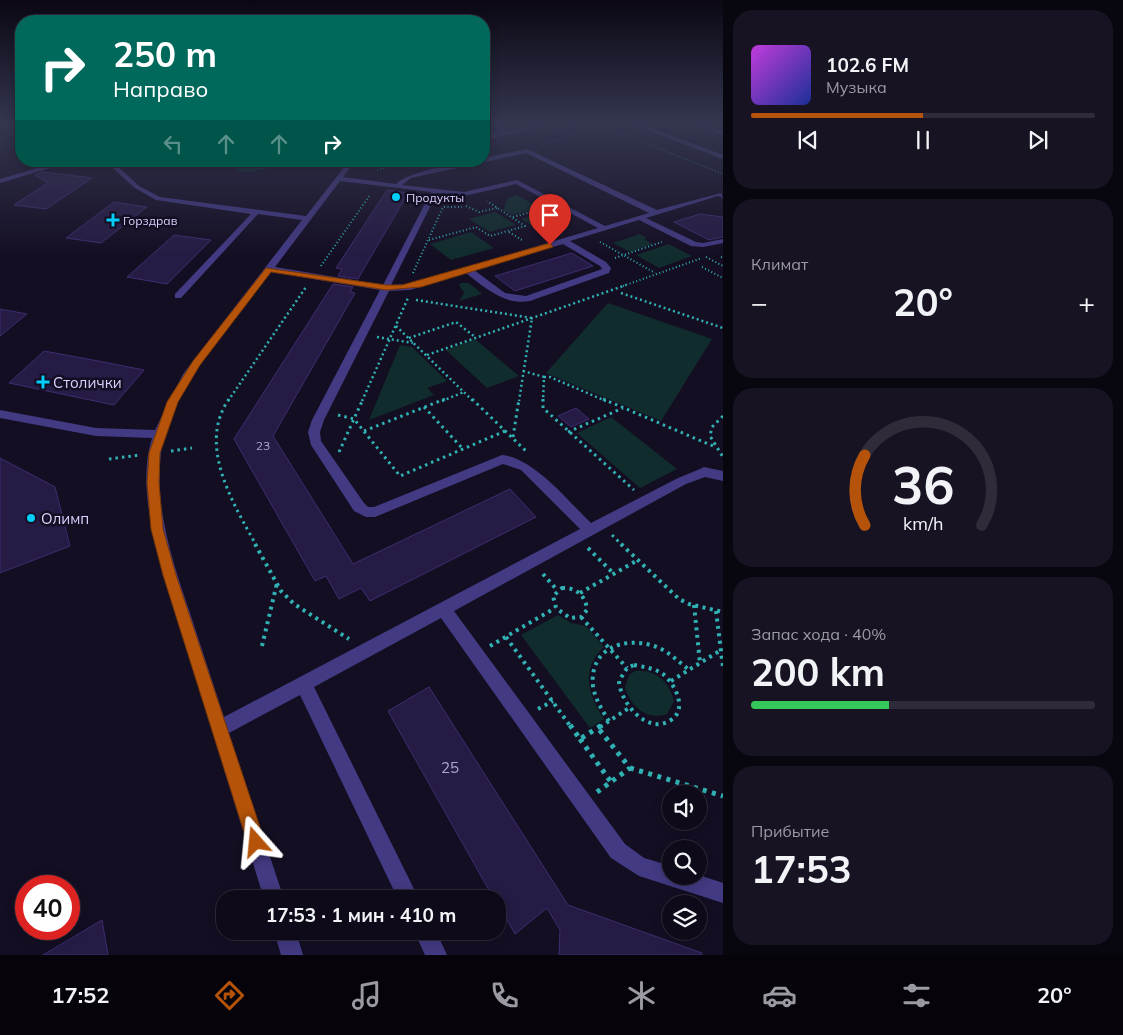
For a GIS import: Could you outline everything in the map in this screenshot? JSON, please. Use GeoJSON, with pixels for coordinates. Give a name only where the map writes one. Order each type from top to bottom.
{"type":"FeatureCollection","features":[{"type":"Feature","properties":{"kind":"street"},"geometry":{"type":"LineString","coordinates":[[0,182],[50,167]]}},
{"type":"Feature","properties":{"kind":"street"},"geometry":{"type":"LineString","coordinates":[[114,167],[137,188],[158,199],[308,219]]}},
{"type":"Feature","properties":{"kind":"street"},"geometry":{"type":"LineString","coordinates":[[271,890],[157,529],[153,483],[154,453],[172,402],[187,376],[348,167]]}},
{"type":"Feature","properties":{"kind":"street"},"geometry":{"type":"LineString","coordinates":[[397,186],[409,177],[455,167]]}},
{"type":"Feature","properties":{"kind":"street"},"geometry":{"type":"LineString","coordinates":[[561,167],[656,213]]}},
{"type":"Feature","properties":{"kind":"street"},"geometry":{"type":"LineString","coordinates":[[340,180],[467,194],[517,182],[605,229]]}},
{"type":"Feature","properties":{"kind":"street"},"geometry":{"type":"LineString","coordinates":[[435,191],[318,420],[314,432],[319,450],[359,507],[366,512],[375,512],[491,461],[511,460],[525,467],[583,533]]}},
{"type":"Feature","properties":{"kind":"street"},"geometry":{"type":"LineString","coordinates":[[269,269],[386,288],[418,285],[719,194],[723,196]]}},
{"type":"Feature","properties":{"kind":"street"},"geometry":{"type":"LineString","coordinates":[[178,296],[255,213]]}},
{"type":"Feature","properties":{"kind":"street"},"geometry":{"type":"LineString","coordinates":[[640,218],[678,237],[703,245],[723,241]]}},
{"type":"Feature","properties":{"kind":"street"},"geometry":{"type":"LineString","coordinates":[[468,270],[500,295],[517,300],[526,299],[606,271],[607,268],[564,241]]}},
{"type":"Feature","properties":{"kind":"street"},"geometry":{"type":"LineString","coordinates":[[0,414],[96,432],[160,434]]}},
{"type":"Feature","properties":{"kind":"street"},"geometry":{"type":"LineString","coordinates":[[219,729],[645,500],[704,472],[723,476]]}},
{"type":"Feature","properties":{"kind":"street"},"geometry":{"type":"LineString","coordinates":[[443,608],[618,851],[639,866],[723,894]]}},
{"type":"Feature","properties":{"kind":"street"},"geometry":{"type":"LineString","coordinates":[[303,684],[404,890]]}},
{"type":"Feature","properties":{"kind":"street"},"geometry":{"type":"LineString","coordinates":[[287,940],[292,955]]}},
{"type":"Feature","properties":{"kind":"street"},"geometry":{"type":"LineString","coordinates":[[428,940],[436,955]]}},
{"type":"Feature","properties":{"kind":"path"},"geometry":{"type":"LineString","coordinates":[[372,171],[393,167]]}},
{"type":"Feature","properties":{"kind":"path"},"geometry":{"type":"LineString","coordinates":[[704,167],[723,174]]}},
{"type":"Feature","properties":{"kind":"path"},"geometry":{"type":"LineString","coordinates":[[366,650],[294,604],[281,590],[227,485],[216,450],[217,428],[224,406],[378,184]]}},
{"type":"Feature","properties":{"kind":"path"},"geometry":{"type":"LineString","coordinates":[[479,202],[495,198]]}},
{"type":"Feature","properties":{"kind":"path"},"geometry":{"type":"LineString","coordinates":[[428,240],[476,227],[490,236],[525,226],[486,201]]}},
{"type":"Feature","properties":{"kind":"path"},"geometry":{"type":"LineString","coordinates":[[411,276],[443,207],[473,204]]}},
{"type":"Feature","properties":{"kind":"path"},"geometry":{"type":"LineString","coordinates":[[513,217],[560,204]]}},
{"type":"Feature","properties":{"kind":"path"},"geometry":{"type":"LineString","coordinates":[[466,206],[479,212],[498,208]]}},
{"type":"Feature","properties":{"kind":"path"},"geometry":{"type":"LineString","coordinates":[[536,211],[569,230]]}},
{"type":"Feature","properties":{"kind":"path"},"geometry":{"type":"LineString","coordinates":[[586,234],[656,274]]}},
{"type":"Feature","properties":{"kind":"path"},"geometry":{"type":"LineString","coordinates":[[600,263],[678,237]]}},
{"type":"Feature","properties":{"kind":"path"},"geometry":{"type":"LineString","coordinates":[[426,355],[705,257]]}},
{"type":"Feature","properties":{"kind":"path"},"geometry":{"type":"LineString","coordinates":[[702,267],[723,278]]}},
{"type":"Feature","properties":{"kind":"path"},"geometry":{"type":"LineString","coordinates":[[622,293],[723,328]]}},
{"type":"Feature","properties":{"kind":"path"},"geometry":{"type":"LineString","coordinates":[[332,469],[408,299],[532,318]]}},
{"type":"Feature","properties":{"kind":"path"},"geometry":{"type":"LineString","coordinates":[[512,438],[532,318]]}},
{"type":"Feature","properties":{"kind":"path"},"geometry":{"type":"LineString","coordinates":[[408,338],[456,322],[476,338]]}},
{"type":"Feature","properties":{"kind":"path"},"geometry":{"type":"LineString","coordinates":[[362,334],[414,343]]}},
{"type":"Feature","properties":{"kind":"path"},"geometry":{"type":"LineString","coordinates":[[523,371],[550,377],[714,446]]}},
{"type":"Feature","properties":{"kind":"path"},"geometry":{"type":"LineString","coordinates":[[544,377],[543,408],[645,500]]}},
{"type":"Feature","properties":{"kind":"path"},"geometry":{"type":"LineString","coordinates":[[364,431],[464,392]]}},
{"type":"Feature","properties":{"kind":"path"},"geometry":{"type":"LineString","coordinates":[[424,407],[463,449]]}},
{"type":"Feature","properties":{"kind":"path"},"geometry":{"type":"LineString","coordinates":[[568,432],[623,408]]}},
{"type":"Feature","properties":{"kind":"path"},"geometry":{"type":"LineString","coordinates":[[723,416],[710,429],[709,436],[723,457]]}},
{"type":"Feature","properties":{"kind":"path"},"geometry":{"type":"LineString","coordinates":[[354,419],[400,476],[505,431]]}},
{"type":"Feature","properties":{"kind":"path"},"geometry":{"type":"LineString","coordinates":[[583,533],[614,574]]}},
{"type":"Feature","properties":{"kind":"path"},"geometry":{"type":"LineString","coordinates":[[580,593],[638,560]]}},
{"type":"Feature","properties":{"kind":"path"},"geometry":{"type":"LineString","coordinates":[[532,561],[557,590]]}},
{"type":"Feature","properties":{"kind":"path"},"geometry":{"type":"LineString","coordinates":[[262,646],[277,582]]}},
{"type":"Feature","properties":{"kind":"path"},"geometry":{"type":"LineString","coordinates":[[571,588],[580,593],[587,606],[581,616],[570,618],[556,608],[553,600],[557,590],[571,588]]}},
{"type":"Feature","properties":{"kind":"path"},"geometry":{"type":"LineString","coordinates":[[684,602],[723,612]]}},
{"type":"Feature","properties":{"kind":"path"},"geometry":{"type":"LineString","coordinates":[[694,605],[700,663]]}},
{"type":"Feature","properties":{"kind":"path"},"geometry":{"type":"LineString","coordinates":[[476,654],[556,608]]}},
{"type":"Feature","properties":{"kind":"path"},"geometry":{"type":"LineString","coordinates":[[716,611],[723,667]]}},
{"type":"Feature","properties":{"kind":"path"},"geometry":{"type":"LineString","coordinates":[[581,616],[627,668]]}},
{"type":"Feature","properties":{"kind":"path"},"geometry":{"type":"LineString","coordinates":[[506,637],[611,782]]}},
{"type":"Feature","properties":{"kind":"path"},"geometry":{"type":"LineString","coordinates":[[609,720],[598,703],[592,686],[593,670],[598,657],[608,647],[622,642],[639,641],[656,646],[674,656],[689,670]]}},
{"type":"Feature","properties":{"kind":"path"},"geometry":{"type":"LineString","coordinates":[[671,681],[721,650]]}},
{"type":"Feature","properties":{"kind":"path"},"geometry":{"type":"LineString","coordinates":[[644,665],[663,673],[671,681],[678,692],[680,703],[678,713],[672,720],[662,724],[650,722],[639,717],[629,708],[619,690],[619,681],[627,668],[644,665]]}},
{"type":"Feature","properties":{"kind":"path"},"geometry":{"type":"LineString","coordinates":[[580,738],[629,708]]}},
{"type":"Feature","properties":{"kind":"path"},"geometry":{"type":"LineString","coordinates":[[598,728],[630,768],[723,796]]}},
{"type":"Feature","properties":{"kind":"path"},"geometry":{"type":"LineString","coordinates":[[583,803],[630,768]]}},
{"type":"Feature","properties":{"kind":"green space"},"geometry":{"type":"Polygon","coordinates":[[[235,167],[272,167],[246,173],[238,171],[235,167]]]}},
{"type":"Feature","properties":{"kind":"green space"},"geometry":{"type":"Polygon","coordinates":[[[517,195],[540,208],[513,215],[503,210],[508,198],[517,195]]]}},
{"type":"Feature","properties":{"kind":"green space"},"geometry":{"type":"Polygon","coordinates":[[[495,212],[516,225],[490,232],[469,219],[495,212]]]}},
{"type":"Feature","properties":{"kind":"green space"},"geometry":{"type":"Polygon","coordinates":[[[537,214],[561,228],[544,233],[521,219],[537,214]]]}},
{"type":"Feature","properties":{"kind":"green space"},"geometry":{"type":"Polygon","coordinates":[[[471,232],[494,248],[451,260],[430,244],[471,232]]]}},
{"type":"Feature","properties":{"kind":"green space"},"geometry":{"type":"Polygon","coordinates":[[[640,234],[647,238],[644,239],[653,244],[630,252],[613,243],[640,234]]]}},
{"type":"Feature","properties":{"kind":"green space"},"geometry":{"type":"Polygon","coordinates":[[[669,244],[692,256],[659,268],[636,255],[669,244]]]}},
{"type":"Feature","properties":{"kind":"green space"},"geometry":{"type":"Polygon","coordinates":[[[461,283],[469,283],[482,294],[459,301],[464,293],[459,285],[461,283]]]}},
{"type":"Feature","properties":{"kind":"green space"},"geometry":{"type":"Polygon","coordinates":[[[608,303],[712,339],[661,421],[546,373],[608,303]]]}},
{"type":"Feature","properties":{"kind":"green space"},"geometry":{"type":"Polygon","coordinates":[[[475,339],[519,376],[487,388],[446,350],[475,339]]]}},
{"type":"Feature","properties":{"kind":"green space"},"geometry":{"type":"Polygon","coordinates":[[[400,345],[412,347],[447,381],[427,388],[434,395],[369,420],[400,345]]]}},
{"type":"Feature","properties":{"kind":"green space"},"geometry":{"type":"Polygon","coordinates":[[[611,417],[677,469],[640,488],[577,433],[611,417]]]}},
{"type":"Feature","properties":{"kind":"green space"},"geometry":{"type":"Polygon","coordinates":[[[558,615],[571,623],[586,626],[604,647],[596,655],[592,664],[589,682],[594,701],[604,719],[590,728],[521,635],[558,615]]]}},
{"type":"Feature","properties":{"kind":"green space"},"geometry":{"type":"Polygon","coordinates":[[[635,671],[649,672],[655,675],[669,688],[674,701],[667,714],[653,716],[647,714],[631,701],[625,688],[629,675],[635,671]]]}},
{"type":"Feature","properties":{"kind":"building"},"geometry":{"type":"Polygon","coordinates":[[[43,172],[92,178],[46,209],[14,205],[48,183],[35,175],[43,172]]]}},
{"type":"Feature","properties":{"kind":"building"},"geometry":{"type":"Polygon","coordinates":[[[387,190],[408,193],[358,279],[338,276],[342,269],[336,268],[387,190]]]}},
{"type":"Feature","properties":{"kind":"building"},"geometry":{"type":"Polygon","coordinates":[[[114,202],[147,207],[101,243],[66,238],[114,202]]]}},
{"type":"Feature","properties":{"kind":"building"},"geometry":{"type":"Polygon","coordinates":[[[700,214],[723,217],[723,237],[709,240],[674,222],[700,214]]]}},
{"type":"Feature","properties":{"kind":"building"},"geometry":{"type":"Polygon","coordinates":[[[174,235],[211,240],[167,284],[127,277],[174,235]]]}},
{"type":"Feature","properties":{"kind":"building"},"geometry":{"type":"Polygon","coordinates":[[[572,253],[593,266],[515,291],[495,276],[572,253]]]}},
{"type":"Feature","properties":{"kind":"building"},"geometry":{"type":"Polygon","coordinates":[[[333,284],[353,287],[350,292],[355,293],[273,436],[353,564],[510,489],[536,517],[370,601],[361,588],[339,599],[326,576],[315,581],[234,439],[333,284]]]}},
{"type":"Feature","properties":{"kind":"building"},"geometry":{"type":"Polygon","coordinates":[[[0,309],[27,314],[0,336],[0,309]]]}},
{"type":"Feature","properties":{"kind":"building"},"geometry":{"type":"Polygon","coordinates":[[[44,351],[144,370],[114,405],[9,383],[44,351]]]}},
{"type":"Feature","properties":{"kind":"building"},"geometry":{"type":"Polygon","coordinates":[[[576,408],[589,419],[571,427],[558,416],[576,408]]]}},
{"type":"Feature","properties":{"kind":"building","name":"Олимп"},"geometry":{"type":"Polygon","coordinates":[[[0,458],[55,487],[70,546],[0,573],[0,458]]]}},
{"type":"Feature","properties":{"kind":"building"},"geometry":{"type":"Polygon","coordinates":[[[429,687],[568,905],[702,953],[702,955],[559,955],[560,930],[547,908],[515,934],[506,918],[506,890],[489,890],[388,711],[429,687]]]}},
{"type":"Feature","properties":{"kind":"building"},"geometry":{"type":"Polygon","coordinates":[[[102,920],[108,955],[43,955],[68,940],[80,940],[80,933],[102,920]]]}},
{"type":"Feature","properties":{"kind":"place","name":"Продукты"},"geometry":{"type":"Point","coordinates":[396,197]}},
{"type":"Feature","properties":{"kind":"place","name":"Горздрав"},"geometry":{"type":"Point","coordinates":[113,220]}},
{"type":"Feature","properties":{"kind":"place","name":"Столички"},"geometry":{"type":"Point","coordinates":[43,382]}},
{"type":"Feature","properties":{"kind":"place","name":"Олимп"},"geometry":{"type":"Point","coordinates":[31,518]}},
{"type":"Feature","properties":{"kind":"route"},"geometry":{"type":"LineString","coordinates":[[256,842],[157,529],[153,483],[154,453],[172,402],[196,363],[269,269],[386,288],[402,288],[418,285],[550,245]]}}]}
